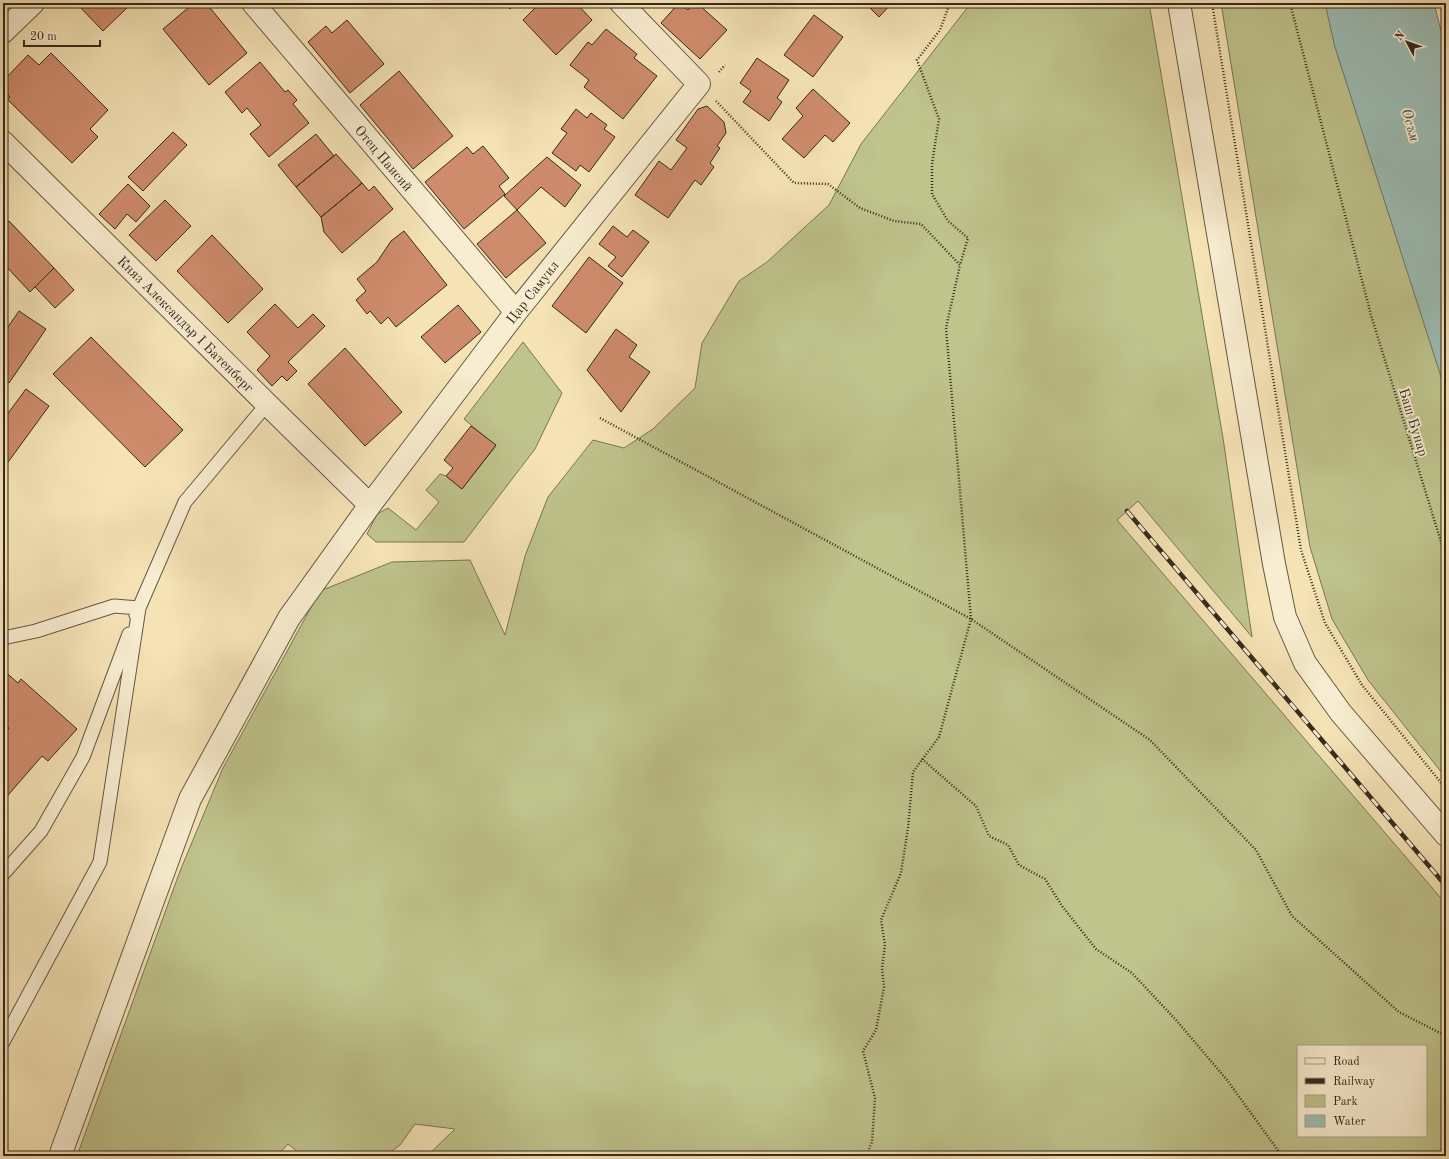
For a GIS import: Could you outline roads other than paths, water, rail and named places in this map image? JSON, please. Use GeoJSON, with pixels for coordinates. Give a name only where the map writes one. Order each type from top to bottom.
{"type":"FeatureCollection","features":[{"type":"Feature","properties":{"kind":"street"},"geometry":{"type":"LineString","coordinates":[[3,32],[33,3]]}},
{"type":"Feature","properties":{"kind":"street","name":"Отец Паисий"},"geometry":{"type":"LineString","coordinates":[[253,3],[516,312]]}},
{"type":"Feature","properties":{"kind":"street","name":"Цар Самуил"},"geometry":{"type":"LineString","coordinates":[[60,1156],[190,799],[288,618],[370,505],[516,312],[705,90],[621,3]]}},
{"type":"Feature","properties":{"kind":"street"},"geometry":{"type":"LineString","coordinates":[[1179,3],[1284,617],[1305,663],[1341,713],[1446,835]]}},
{"type":"Feature","properties":{"kind":"street","name":"Княз Александър I Батенберг"},"geometry":{"type":"LineString","coordinates":[[3,142],[370,505]]}},
{"type":"Feature","properties":{"kind":"lane"},"geometry":{"type":"LineString","coordinates":[[3,874],[41,831],[83,756],[138,608],[185,502],[267,404]]}},
{"type":"Feature","properties":{"kind":"lane"},"geometry":{"type":"LineString","coordinates":[[3,638],[36,631],[114,606],[138,608]]}},
{"type":"Feature","properties":{"kind":"lane"},"geometry":{"type":"LineString","coordinates":[[3,1042],[100,862],[138,608]]}},
{"type":"Feature","properties":{"kind":"water","name":"Осъм"},"geometry":{"type":"Polygon","coordinates":[[[1325,3],[1434,3],[1446,50],[1446,392],[1335,47],[1325,3]]]}},
{"type":"Feature","properties":{"kind":"railway"},"geometry":{"type":"LineString","coordinates":[[1127,511],[1446,886]]}}]}
